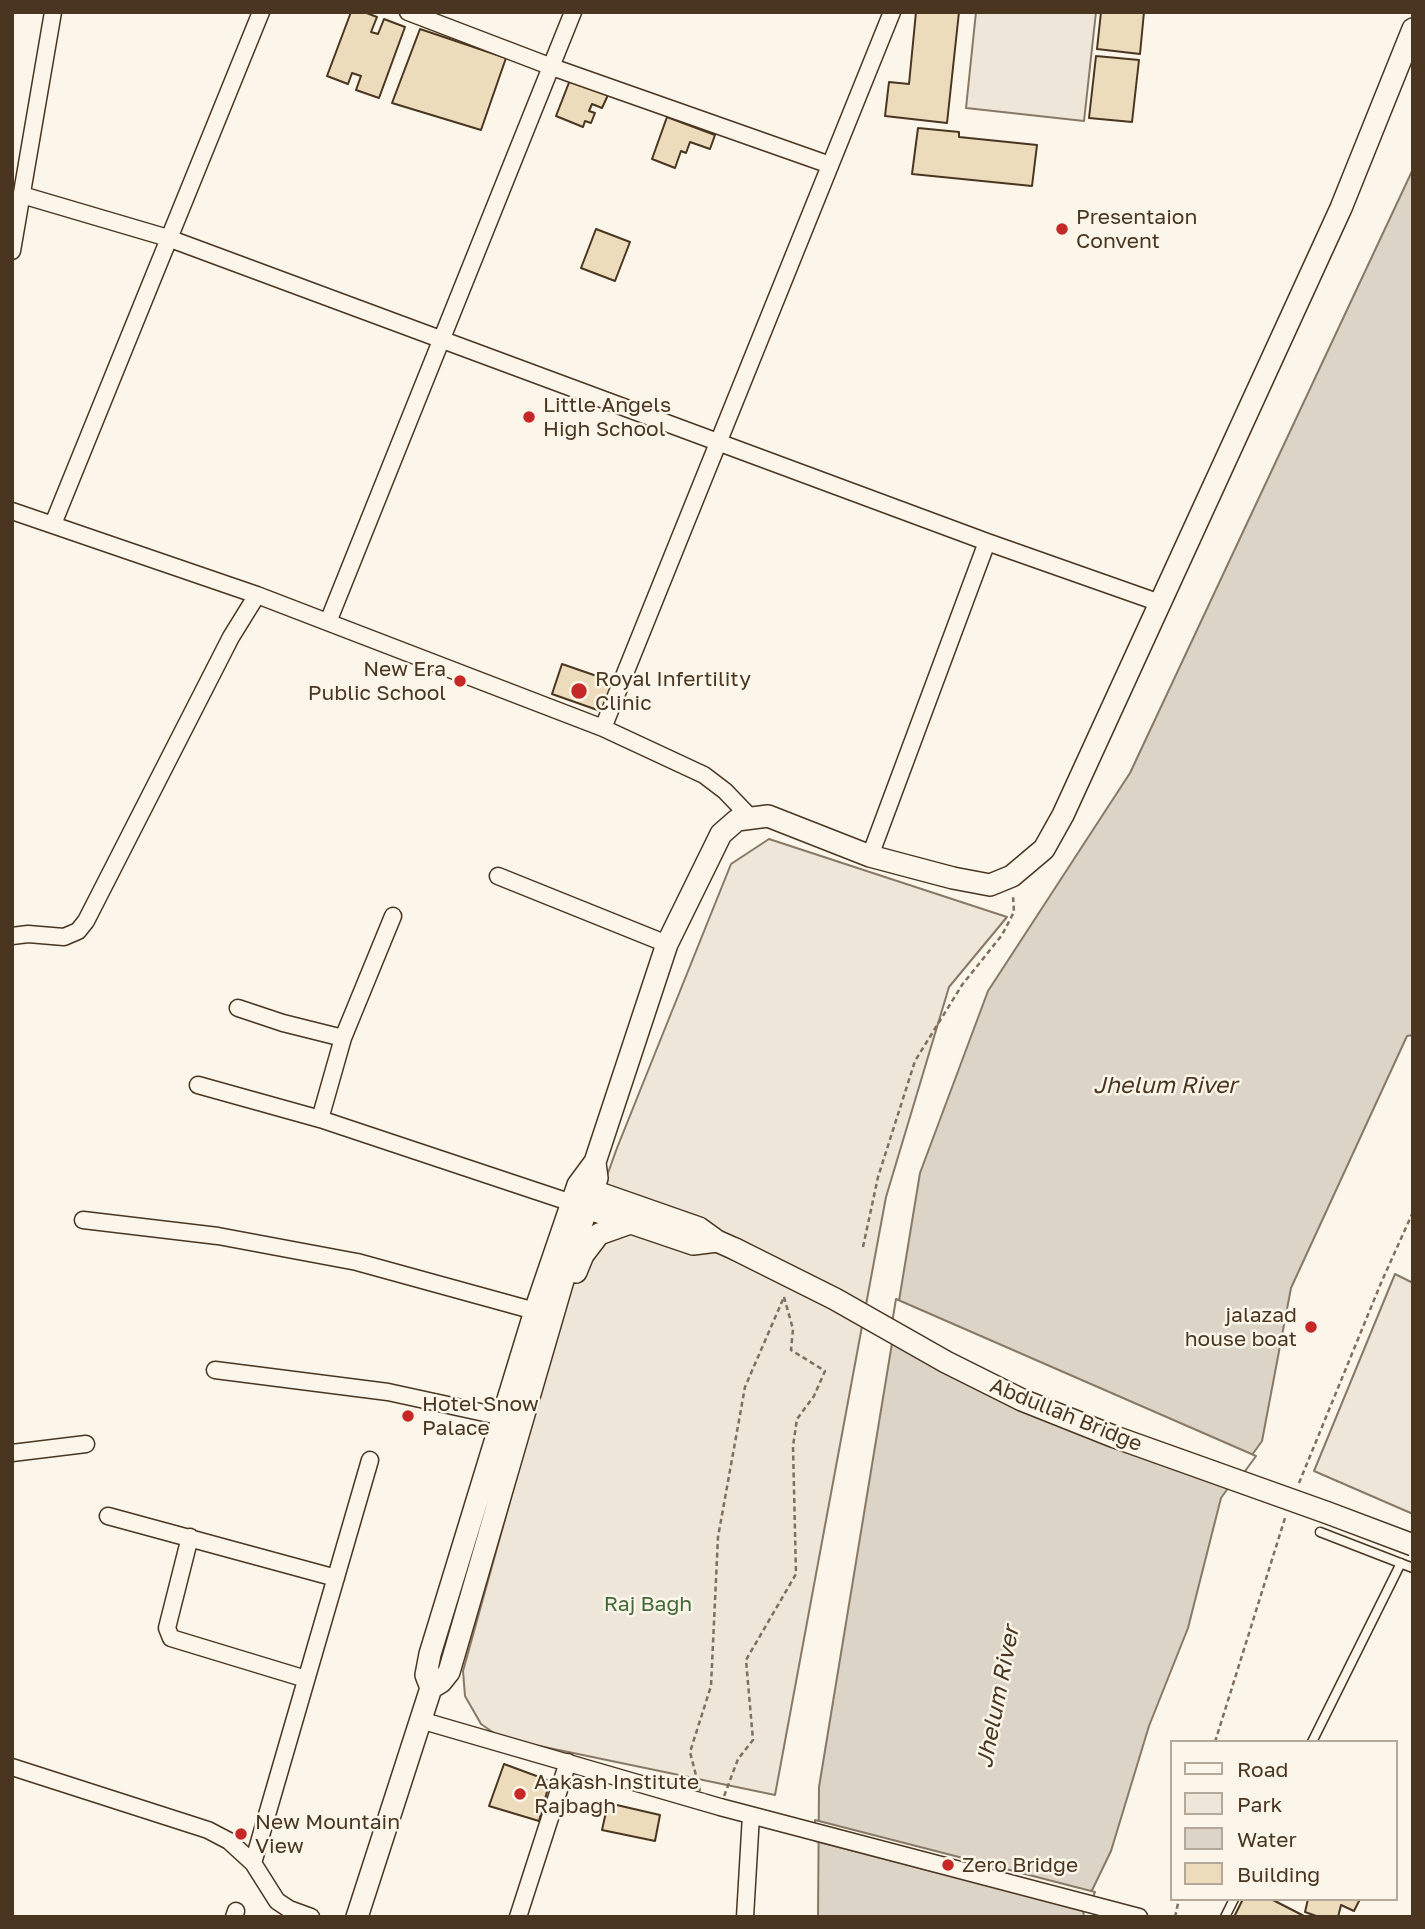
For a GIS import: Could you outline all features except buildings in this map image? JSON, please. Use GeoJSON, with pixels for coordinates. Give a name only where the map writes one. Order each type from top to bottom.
{"type":"FeatureCollection","features":[{"type":"Feature","properties":{"kind":"main road"},"geometry":{"type":"LineString","coordinates":[[431,1688],[426,1675],[430,1654],[535,1311],[582,1197],[597,1178],[595,1162],[667,944],[720,834],[737,820],[768,816],[870,856],[990,885],[1012,876],[1044,849],[1063,815],[1341,208],[1413,29]]}},
{"type":"Feature","properties":{"kind":"main road"},"geometry":{"type":"LineString","coordinates":[[582,1197],[630,1223],[693,1244],[726,1245]]}},
{"type":"Feature","properties":{"kind":"main road"},"geometry":{"type":"LineString","coordinates":[[357,1917],[431,1688],[445,1679],[449,1672],[538,1365],[582,1197]]}},
{"type":"Feature","properties":{"kind":"main road","name":"Abdullah Bridge"},"geometry":{"type":"LineString","coordinates":[[582,1197],[699,1228],[726,1245],[835,1299],[946,1362],[1022,1400],[1115,1437],[1317,1508],[1407,1554]]}},
{"type":"Feature","properties":{"kind":"main road"},"geometry":{"type":"LineString","coordinates":[[538,1365],[549,1347],[586,1249],[599,1234],[630,1223]]}},
{"type":"Feature","properties":{"kind":"street"},"geometry":{"type":"LineString","coordinates":[[12,251],[53,12]]}},
{"type":"Feature","properties":{"kind":"street"},"geometry":{"type":"LineString","coordinates":[[53,524],[261,12]]}},
{"type":"Feature","properties":{"kind":"street"},"geometry":{"type":"LineString","coordinates":[[408,12],[552,67],[830,165]]}},
{"type":"Feature","properties":{"kind":"street"},"geometry":{"type":"LineString","coordinates":[[328,622],[573,12]]}},
{"type":"Feature","properties":{"kind":"street"},"geometry":{"type":"LineString","coordinates":[[603,728],[892,12]]}},
{"type":"Feature","properties":{"kind":"street"},"geometry":{"type":"LineString","coordinates":[[22,195],[168,238],[987,542],[1160,603]]}},
{"type":"Feature","properties":{"kind":"street"},"geometry":{"type":"LineString","coordinates":[[12,511],[257,595],[603,728],[704,775],[725,791],[750,817]]}},
{"type":"Feature","properties":{"kind":"street"},"geometry":{"type":"LineString","coordinates":[[870,856],[987,542]]}},
{"type":"Feature","properties":{"kind":"street"},"geometry":{"type":"LineString","coordinates":[[12,936],[28,934],[64,937],[78,931],[86,921],[231,637],[257,595]]}},
{"type":"Feature","properties":{"kind":"street"},"geometry":{"type":"LineString","coordinates":[[498,876],[667,944]]}},
{"type":"Feature","properties":{"kind":"street"},"geometry":{"type":"LineString","coordinates":[[320,1119],[343,1038],[393,916]]}},
{"type":"Feature","properties":{"kind":"street"},"geometry":{"type":"LineString","coordinates":[[238,1008],[343,1038]]}},
{"type":"Feature","properties":{"kind":"street"},"geometry":{"type":"LineString","coordinates":[[198,1085],[582,1197]]}},
{"type":"Feature","properties":{"kind":"street"},"geometry":{"type":"LineString","coordinates":[[83,1220],[218,1236],[357,1262],[535,1311]]}},
{"type":"Feature","properties":{"kind":"street"},"geometry":{"type":"LineString","coordinates":[[215,1370],[388,1392],[503,1417]]}},
{"type":"Feature","properties":{"kind":"street"},"geometry":{"type":"LineString","coordinates":[[12,1453],[86,1444]]}},
{"type":"Feature","properties":{"kind":"street"},"geometry":{"type":"LineString","coordinates":[[253,1863],[370,1460]]}},
{"type":"Feature","properties":{"kind":"street"},"geometry":{"type":"LineString","coordinates":[[108,1516],[336,1578]]}},
{"type":"Feature","properties":{"kind":"street"},"geometry":{"type":"LineString","coordinates":[[190,1537],[167,1628],[171,1639],[306,1679]]}},
{"type":"Feature","properties":{"kind":"street"},"geometry":{"type":"LineString","coordinates":[[420,1720],[720,1807],[1136,1915]]}},
{"type":"Feature","properties":{"kind":"street"},"geometry":{"type":"LineString","coordinates":[[519,1917],[568,1762]]}},
{"type":"Feature","properties":{"kind":"street"},"geometry":{"type":"LineString","coordinates":[[12,1767],[208,1830],[229,1841],[253,1863],[277,1901],[289,1909],[311,1917]]}},
{"type":"Feature","properties":{"kind":"street"},"geometry":{"type":"LineString","coordinates":[[745,1917],[757,1816]]}},
{"type":"Feature","properties":{"kind":"lane"},"geometry":{"type":"LineString","coordinates":[[1320,1532],[1407,1554]]}},
{"type":"Feature","properties":{"kind":"lane"},"geometry":{"type":"LineString","coordinates":[[1407,1554],[1413,1568]]}},
{"type":"Feature","properties":{"kind":"lane"},"geometry":{"type":"LineString","coordinates":[[1313,1740],[1407,1554]]}},
{"type":"Feature","properties":{"kind":"lane"},"geometry":{"type":"LineString","coordinates":[[1225,1917],[1233,1901]]}},
{"type":"Feature","properties":{"kind":"path"},"geometry":{"type":"LineString","coordinates":[[863,1247],[878,1177],[915,1061],[962,985],[1002,934],[1014,912],[1012,876]]}},
{"type":"Feature","properties":{"kind":"path"},"geometry":{"type":"LineString","coordinates":[[1297,1489],[1413,1212]]}},
{"type":"Feature","properties":{"kind":"path"},"geometry":{"type":"LineString","coordinates":[[784,1297],[793,1329],[791,1350],[825,1371],[814,1396],[797,1419],[793,1446],[796,1574],[746,1660],[753,1740],[738,1759],[720,1807],[700,1791],[690,1752],[711,1686],[718,1537],[745,1387],[784,1297]]}},
{"type":"Feature","properties":{"kind":"path"},"geometry":{"type":"LineString","coordinates":[[1216,1740],[1287,1514]]}},
{"type":"Feature","properties":{"kind":"green space"},"geometry":{"type":"Polygon","coordinates":[[[976,12],[1096,12],[1084,121],[966,108],[976,12]]]}},
{"type":"Feature","properties":{"kind":"green space","name":"Raj Bagh"},"geometry":{"type":"Polygon","coordinates":[[[769,839],[1007,917],[949,987],[886,1197],[775,1795],[501,1738],[481,1724],[465,1696],[463,1671],[577,1259],[617,1148],[731,864],[769,839]]]}},
{"type":"Feature","properties":{"kind":"green space"},"geometry":{"type":"Polygon","coordinates":[[[1395,1274],[1413,1283],[1413,1514],[1314,1471],[1395,1274]]]}},
{"type":"Feature","properties":{"kind":"water","name":"Jhelum River"},"geometry":{"type":"Polygon","coordinates":[[[1413,169],[1413,1035],[1407,1036],[1291,1288],[1262,1441],[1221,1498],[1188,1628],[1149,1726],[1111,1851],[1083,1909],[1084,1917],[818,1917],[819,1787],[920,1173],[988,991],[1130,773],[1413,169]]]}},
{"type":"Feature","properties":{"kind":"pier"},"geometry":{"type":"Polygon","coordinates":[[[896,1299],[1256,1456],[1235,1485],[890,1335],[896,1299]]]}},
{"type":"Feature","properties":{"kind":"pier","name":"Zero Bridge"},"geometry":{"type":"Polygon","coordinates":[[[815,1820],[1095,1892],[1087,1911],[815,1841],[815,1820]]]}},
{"type":"Feature","properties":{"kind":"place","name":"Presentaion Convent"},"geometry":{"type":"Point","coordinates":[1062,229]}},
{"type":"Feature","properties":{"kind":"place","name":"Little Angels High School"},"geometry":{"type":"Point","coordinates":[529,417]}},
{"type":"Feature","properties":{"kind":"place","name":"New Era Public School"},"geometry":{"type":"Point","coordinates":[460,681]}},
{"type":"Feature","properties":{"kind":"place","name":"Royal Infertility Clinic"},"geometry":{"type":"Point","coordinates":[579,691]}},
{"type":"Feature","properties":{"kind":"place","name":"jalazad house boat"},"geometry":{"type":"Point","coordinates":[1311,1327]}},
{"type":"Feature","properties":{"kind":"place","name":"Hotel Snow Palace"},"geometry":{"type":"Point","coordinates":[408,1416]}},
{"type":"Feature","properties":{"kind":"place","name":"Aakash Institute Rajbagh"},"geometry":{"type":"Point","coordinates":[520,1794]}},
{"type":"Feature","properties":{"kind":"place","name":"New Mountain View"},"geometry":{"type":"Point","coordinates":[241,1834]}},
{"type":"Feature","properties":{"kind":"place","name":"Zero Bridge"},"geometry":{"type":"Point","coordinates":[948,1865]}}]}
